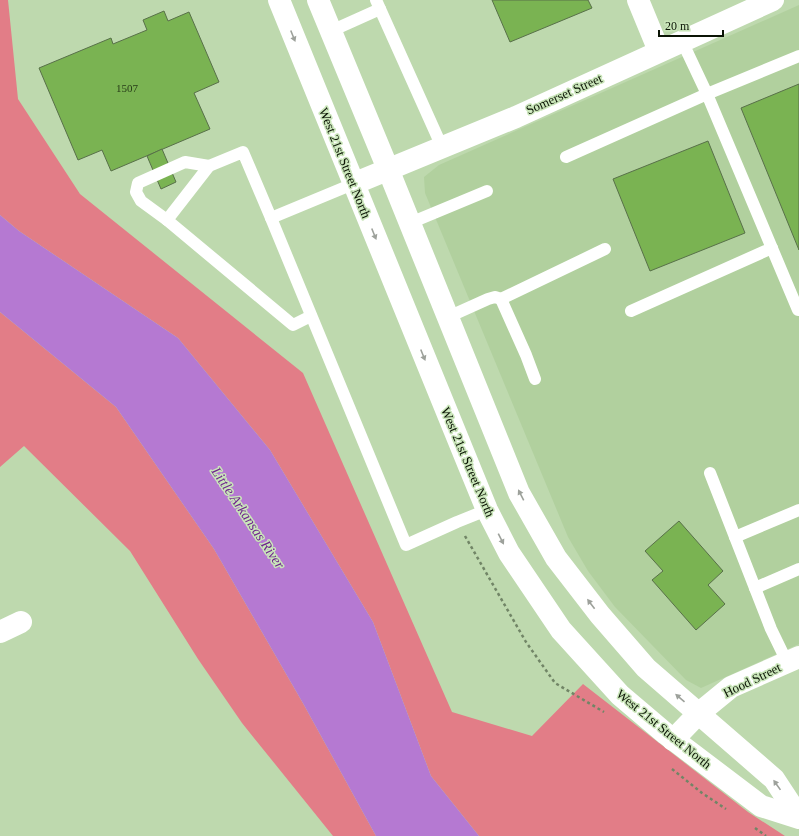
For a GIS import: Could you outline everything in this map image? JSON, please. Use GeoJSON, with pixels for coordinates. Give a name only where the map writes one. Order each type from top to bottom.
{"type":"FeatureCollection","features":[{"type":"Feature","properties":{"kind":"main road","name":"West 21st Street North"},"geometry":{"type":"LineString","coordinates":[[279,0],[487,510],[509,553],[561,630],[620,695],[673,740],[761,806],[799,817]]}},
{"type":"Feature","properties":{"kind":"main road","name":"West 21st Street North"},"geometry":{"type":"LineString","coordinates":[[318,0],[519,493],[556,558],[600,615],[646,668],[774,779],[799,817]]}},
{"type":"Feature","properties":{"kind":"main road"},"geometry":{"type":"LineString","coordinates":[[638,0],[659,51]]}},
{"type":"Feature","properties":{"kind":"main road","name":"Somerset Street"},"geometry":{"type":"LineString","coordinates":[[354,184],[516,116],[773,0]]}},
{"type":"Feature","properties":{"kind":"main road"},"geometry":{"type":"LineString","coordinates":[[0,632],[21,622]]}},
{"type":"Feature","properties":{"kind":"main road","name":"Hood Street"},"geometry":{"type":"LineString","coordinates":[[673,740],[718,696],[731,688],[795,660]]}},
{"type":"Feature","properties":{"kind":"lane"},"geometry":{"type":"LineString","coordinates":[[331,31],[378,5],[442,147]]}},
{"type":"Feature","properties":{"kind":"lane"},"geometry":{"type":"LineString","coordinates":[[682,41],[708,94],[798,310]]}},
{"type":"Feature","properties":{"kind":"lane"},"geometry":{"type":"LineString","coordinates":[[566,158],[708,94],[799,56]]}},
{"type":"Feature","properties":{"kind":"lane"},"geometry":{"type":"LineString","coordinates":[[167,220],[209,166],[243,152],[406,546],[457,522],[487,510]]}},
{"type":"Feature","properties":{"kind":"lane"},"geometry":{"type":"LineString","coordinates":[[209,166],[185,162],[138,183],[136,192],[141,201],[167,220],[293,325],[312,316]]}},
{"type":"Feature","properties":{"kind":"lane"},"geometry":{"type":"LineString","coordinates":[[271,218],[354,184]]}},
{"type":"Feature","properties":{"kind":"lane"},"geometry":{"type":"LineString","coordinates":[[410,223],[487,191]]}},
{"type":"Feature","properties":{"kind":"lane"},"geometry":{"type":"LineString","coordinates":[[631,311],[772,248]]}},
{"type":"Feature","properties":{"kind":"lane"},"geometry":{"type":"LineString","coordinates":[[448,317],[488,299],[501,299],[605,249]]}},
{"type":"Feature","properties":{"kind":"lane"},"geometry":{"type":"LineString","coordinates":[[501,299],[526,355],[534,379]]}},
{"type":"Feature","properties":{"kind":"lane"},"geometry":{"type":"LineString","coordinates":[[710,474],[771,629],[795,660]]}},
{"type":"Feature","properties":{"kind":"lane"},"geometry":{"type":"LineString","coordinates":[[735,537],[799,510]]}},
{"type":"Feature","properties":{"kind":"lane"},"geometry":{"type":"LineString","coordinates":[[755,588],[799,569]]}},
{"type":"Feature","properties":{"kind":"shaded area"},"geometry":{"type":"Polygon","coordinates":[[[0,0],[8,0],[18,99],[80,194],[303,373],[452,712],[532,736],[583,684],[748,812],[785,836],[479,836],[431,776],[373,622],[270,450],[178,338],[19,231],[0,215],[0,0]]]}},
{"type":"Feature","properties":{"kind":"shaded area"},"geometry":{"type":"Polygon","coordinates":[[[799,5],[799,644],[701,688],[686,680],[615,607],[588,571],[568,537],[425,193],[424,177],[439,165],[799,5]]]}},
{"type":"Feature","properties":{"kind":"shaded area"},"geometry":{"type":"Polygon","coordinates":[[[0,312],[116,407],[214,549],[304,705],[376,836],[333,836],[242,723],[198,659],[130,551],[24,446],[0,467],[0,312]]]}},
{"type":"Feature","properties":{"kind":"water","name":"Little Arkansas River"},"geometry":{"type":"Polygon","coordinates":[[[0,215],[19,231],[178,338],[270,450],[373,622],[431,776],[479,836],[376,836],[304,705],[214,549],[116,407],[0,312],[0,215]]]}},
{"type":"Feature","properties":{"kind":"building"},"geometry":{"type":"Polygon","coordinates":[[[492,0],[588,0],[592,8],[510,42],[492,0]]]}},
{"type":"Feature","properties":{"kind":"building"},"geometry":{"type":"Polygon","coordinates":[[[164,11],[168,21],[189,12],[219,82],[194,93],[210,129],[111,171],[102,150],[78,160],[39,68],[111,38],[113,44],[147,30],[143,20],[164,11]]]}},
{"type":"Feature","properties":{"kind":"building"},"geometry":{"type":"Polygon","coordinates":[[[799,84],[799,250],[741,108],[799,84]]]}},
{"type":"Feature","properties":{"kind":"building"},"geometry":{"type":"Polygon","coordinates":[[[708,141],[745,233],[650,271],[613,179],[708,141]]]}},
{"type":"Feature","properties":{"kind":"building"},"geometry":{"type":"Polygon","coordinates":[[[162,149],[176,182],[161,189],[147,156],[162,149]]]}},
{"type":"Feature","properties":{"kind":"building"},"geometry":{"type":"Polygon","coordinates":[[[679,521],[723,571],[708,585],[725,604],[696,630],[652,580],[663,571],[645,551],[679,521]]]}}]}
